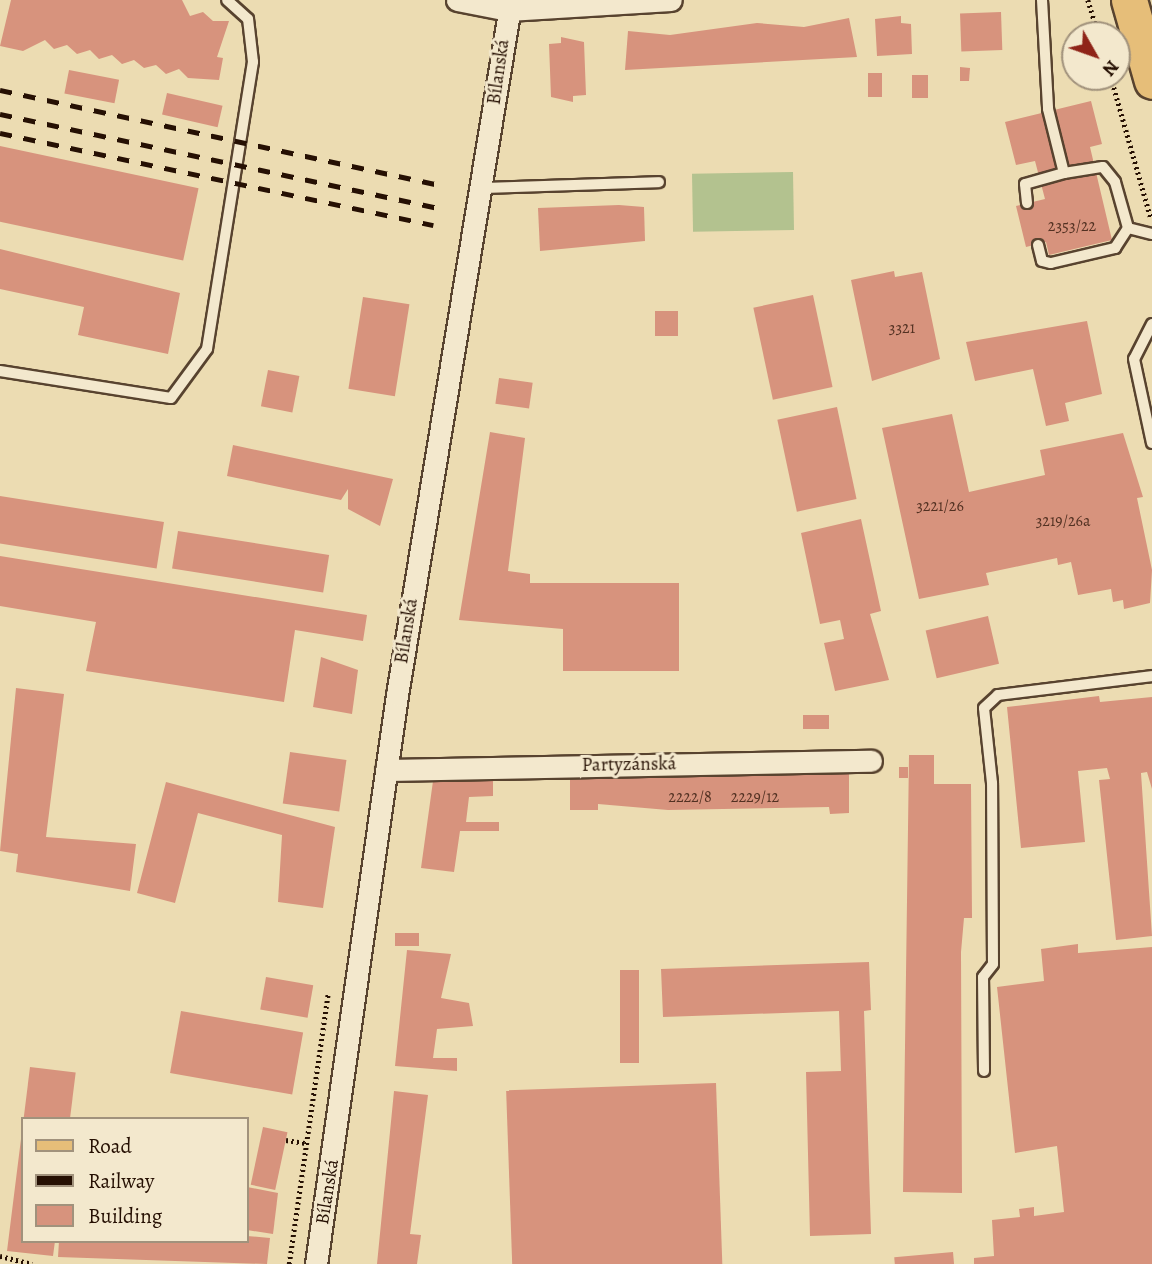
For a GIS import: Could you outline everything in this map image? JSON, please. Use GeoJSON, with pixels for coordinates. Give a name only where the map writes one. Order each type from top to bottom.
{"type":"FeatureCollection","features":[{"type":"Feature","properties":{"kind":"main road"},"geometry":{"type":"LineString","coordinates":[[1129,0],[1152,81]]}},
{"type":"Feature","properties":{"kind":"street"},"geometry":{"type":"LineString","coordinates":[[457,0],[510,5],[671,0]]}},
{"type":"Feature","properties":{"kind":"street","name":"Bílanská"},"geometry":{"type":"LineString","coordinates":[[316,1264],[386,769],[510,5]]}},
{"type":"Feature","properties":{"kind":"street","name":"Partyzánská"},"geometry":{"type":"LineString","coordinates":[[386,769],[872,761]]}},
{"type":"Feature","properties":{"kind":"lane"},"geometry":{"type":"LineString","coordinates":[[0,370],[171,398],[207,349],[253,62],[248,19],[228,0]]}},
{"type":"Feature","properties":{"kind":"lane"},"geometry":{"type":"LineString","coordinates":[[1042,0],[1048,108],[1064,173]]}},
{"type":"Feature","properties":{"kind":"lane"},"geometry":{"type":"LineString","coordinates":[[1027,204],[1025,184],[1096,165],[1110,173],[1128,228]]}},
{"type":"Feature","properties":{"kind":"lane"},"geometry":{"type":"LineString","coordinates":[[482,188],[659,182]]}},
{"type":"Feature","properties":{"kind":"lane"},"geometry":{"type":"LineString","coordinates":[[1128,228],[1152,234]]}},
{"type":"Feature","properties":{"kind":"lane"},"geometry":{"type":"LineString","coordinates":[[1038,245],[1042,261],[1051,263],[1115,247],[1128,228]]}},
{"type":"Feature","properties":{"kind":"lane"},"geometry":{"type":"LineString","coordinates":[[1152,324],[1134,359],[1152,443]]}},
{"type":"Feature","properties":{"kind":"lane"},"geometry":{"type":"LineString","coordinates":[[984,1071],[983,977],[993,964],[992,783],[984,708],[998,695],[1152,676]]}},
{"type":"Feature","properties":{"kind":"path"},"geometry":{"type":"LineString","coordinates":[[1088,0],[1095,21]]}},
{"type":"Feature","properties":{"kind":"path"},"geometry":{"type":"LineString","coordinates":[[1115,91],[1152,220]]}},
{"type":"Feature","properties":{"kind":"path"},"geometry":{"type":"LineString","coordinates":[[286,1140],[307,1143]]}},
{"type":"Feature","properties":{"kind":"path"},"geometry":{"type":"LineString","coordinates":[[0,1256],[32,1264]]}},
{"type":"Feature","properties":{"kind":"green space"},"geometry":{"type":"Polygon","coordinates":[[[793,172],[794,230],[693,232],[692,174],[793,172]]]}},
{"type":"Feature","properties":{"kind":"building"},"geometry":{"type":"Polygon","coordinates":[[[11,0],[182,0],[190,16],[203,12],[213,21],[229,21],[217,57],[223,58],[219,80],[188,78],[179,69],[166,74],[156,65],[144,68],[134,60],[122,64],[112,55],[99,59],[90,50],[77,54],[67,45],[54,49],[45,40],[23,51],[0,46],[11,0]]]}},
{"type":"Feature","properties":{"kind":"building"},"geometry":{"type":"Polygon","coordinates":[[[1001,12],[1002,50],[961,51],[960,13],[1001,12]]]}},
{"type":"Feature","properties":{"kind":"building"},"geometry":{"type":"Polygon","coordinates":[[[901,16],[901,23],[911,24],[912,54],[877,56],[875,19],[901,16]]]}},
{"type":"Feature","properties":{"kind":"building"},"geometry":{"type":"Polygon","coordinates":[[[849,18],[857,57],[625,70],[628,31],[670,35],[757,23],[804,27],[849,18]]]}},
{"type":"Feature","properties":{"kind":"building"},"geometry":{"type":"Polygon","coordinates":[[[561,37],[584,42],[586,95],[573,96],[573,102],[551,97],[549,44],[561,43],[561,37]]]}},
{"type":"Feature","properties":{"kind":"building"},"geometry":{"type":"Polygon","coordinates":[[[960,67],[970,68],[969,81],[960,81],[960,67]]]}},
{"type":"Feature","properties":{"kind":"building"},"geometry":{"type":"Polygon","coordinates":[[[69,70],[119,80],[114,103],[64,94],[69,70]]]}},
{"type":"Feature","properties":{"kind":"building"},"geometry":{"type":"Polygon","coordinates":[[[868,73],[882,73],[882,97],[868,97],[868,73]]]}},
{"type":"Feature","properties":{"kind":"building"},"geometry":{"type":"Polygon","coordinates":[[[912,75],[928,75],[928,98],[912,98],[912,75]]]}},
{"type":"Feature","properties":{"kind":"building"},"geometry":{"type":"Polygon","coordinates":[[[167,93],[223,106],[218,127],[162,114],[167,93]]]}},
{"type":"Feature","properties":{"kind":"building"},"geometry":{"type":"Polygon","coordinates":[[[1091,101],[1102,144],[1090,147],[1112,240],[1049,255],[1046,242],[1026,247],[1016,206],[1045,199],[1035,161],[1016,165],[1005,122],[1091,101]]]}},
{"type":"Feature","properties":{"kind":"building"},"geometry":{"type":"Polygon","coordinates":[[[0,146],[199,188],[183,261],[0,222],[0,146]]]}},
{"type":"Feature","properties":{"kind":"building"},"geometry":{"type":"Polygon","coordinates":[[[619,205],[644,207],[645,241],[540,251],[538,208],[619,205]]]}},
{"type":"Feature","properties":{"kind":"building"},"geometry":{"type":"Polygon","coordinates":[[[0,249],[180,293],[168,354],[78,335],[84,307],[0,289],[0,249]]]}},
{"type":"Feature","properties":{"kind":"building"},"geometry":{"type":"Polygon","coordinates":[[[894,271],[895,277],[922,272],[940,359],[872,381],[851,280],[894,271]]]}},
{"type":"Feature","properties":{"kind":"building"},"geometry":{"type":"Polygon","coordinates":[[[813,295],[833,387],[773,400],[753,308],[813,295]]]}},
{"type":"Feature","properties":{"kind":"building"},"geometry":{"type":"Polygon","coordinates":[[[363,297],[409,304],[395,396],[348,389],[363,297]]]}},
{"type":"Feature","properties":{"kind":"building"},"geometry":{"type":"Polygon","coordinates":[[[655,311],[678,311],[678,336],[655,336],[655,311]]]}},
{"type":"Feature","properties":{"kind":"building"},"geometry":{"type":"Polygon","coordinates":[[[1087,321],[1102,394],[1065,403],[1069,421],[1046,426],[1033,369],[975,381],[966,342],[1087,321]]]}},
{"type":"Feature","properties":{"kind":"building"},"geometry":{"type":"Polygon","coordinates":[[[268,370],[299,376],[292,412],[261,406],[268,370]]]}},
{"type":"Feature","properties":{"kind":"building"},"geometry":{"type":"Polygon","coordinates":[[[499,378],[533,383],[529,408],[495,404],[499,378]]]}},
{"type":"Feature","properties":{"kind":"building"},"geometry":{"type":"Polygon","coordinates":[[[837,407],[857,499],[797,512],[777,420],[837,407]]]}},
{"type":"Feature","properties":{"kind":"building"},"geometry":{"type":"Polygon","coordinates":[[[952,414],[969,492],[1045,475],[1040,450],[1123,433],[1143,497],[1137,498],[1152,570],[1150,603],[1124,609],[1123,600],[1113,602],[1111,589],[1078,595],[1071,562],[1058,565],[1057,558],[986,573],[989,585],[919,599],[882,428],[952,414]]]}},
{"type":"Feature","properties":{"kind":"building"},"geometry":{"type":"Polygon","coordinates":[[[490,432],[525,438],[508,571],[530,574],[530,583],[679,583],[679,671],[563,671],[563,629],[459,620],[490,432]]]}},
{"type":"Feature","properties":{"kind":"building"},"geometry":{"type":"Polygon","coordinates":[[[233,445],[393,479],[380,526],[348,509],[348,489],[341,500],[227,476],[233,445]]]}},
{"type":"Feature","properties":{"kind":"building"},"geometry":{"type":"Polygon","coordinates":[[[0,496],[164,522],[157,568],[0,544],[0,496]]]}},
{"type":"Feature","properties":{"kind":"building"},"geometry":{"type":"Polygon","coordinates":[[[861,519],[881,611],[870,614],[889,680],[835,691],[824,643],[844,639],[840,620],[820,624],[801,533],[861,519]]]}},
{"type":"Feature","properties":{"kind":"building"},"geometry":{"type":"Polygon","coordinates":[[[178,531],[329,555],[323,592],[172,569],[178,531]]]}},
{"type":"Feature","properties":{"kind":"building"},"geometry":{"type":"Polygon","coordinates":[[[0,556],[367,615],[363,641],[295,630],[284,702],[86,671],[96,622],[0,606],[0,556]]]}},
{"type":"Feature","properties":{"kind":"building"},"geometry":{"type":"Polygon","coordinates":[[[988,616],[999,664],[937,678],[926,630],[988,616]]]}},
{"type":"Feature","properties":{"kind":"building"},"geometry":{"type":"Polygon","coordinates":[[[321,657],[358,670],[352,714],[313,707],[321,657]]]}},
{"type":"Feature","properties":{"kind":"building"},"geometry":{"type":"Polygon","coordinates":[[[16,688],[64,694],[46,837],[136,844],[130,891],[16,872],[18,854],[0,851],[16,688]]]}},
{"type":"Feature","properties":{"kind":"building"},"geometry":{"type":"Polygon","coordinates":[[[1099,696],[1100,702],[1152,697],[1152,789],[1147,772],[1141,773],[1152,936],[1116,940],[1099,780],[1110,779],[1107,768],[1078,771],[1085,842],[1021,848],[1007,707],[1099,696]]]}},
{"type":"Feature","properties":{"kind":"building"},"geometry":{"type":"Polygon","coordinates":[[[803,715],[829,715],[829,729],[803,729],[803,715]]]}},
{"type":"Feature","properties":{"kind":"building"},"geometry":{"type":"Polygon","coordinates":[[[290,752],[346,760],[339,811],[283,803],[290,752]]]}},
{"type":"Feature","properties":{"kind":"building"},"geometry":{"type":"Polygon","coordinates":[[[909,755],[934,755],[934,784],[971,784],[972,918],[964,918],[961,952],[962,1193],[903,1192],[909,755]]]}},
{"type":"Feature","properties":{"kind":"building"},"geometry":{"type":"Polygon","coordinates":[[[899,767],[908,767],[908,778],[899,778],[899,767]]]}},
{"type":"Feature","properties":{"kind":"building"},"geometry":{"type":"Polygon","coordinates":[[[849,771],[849,813],[830,814],[829,807],[668,810],[598,804],[598,810],[570,810],[570,778],[849,771]]]}},
{"type":"Feature","properties":{"kind":"building"},"geometry":{"type":"Polygon","coordinates":[[[433,781],[493,781],[493,796],[469,797],[466,822],[499,822],[499,831],[460,831],[454,872],[421,868],[433,781]]]}},
{"type":"Feature","properties":{"kind":"building"},"geometry":{"type":"Polygon","coordinates":[[[166,782],[335,827],[323,908],[278,902],[282,835],[198,813],[175,903],[137,893],[166,782]]]}},
{"type":"Feature","properties":{"kind":"building"},"geometry":{"type":"Polygon","coordinates":[[[395,933],[419,933],[419,946],[395,946],[395,933]]]}},
{"type":"Feature","properties":{"kind":"building"},"geometry":{"type":"Polygon","coordinates":[[[1078,944],[1078,953],[1152,947],[1152,1264],[974,1264],[974,1258],[994,1256],[992,1220],[1020,1217],[1019,1209],[1034,1207],[1034,1216],[1064,1212],[1057,1146],[1015,1153],[997,987],[1044,981],[1041,949],[1078,944]]]}},
{"type":"Feature","properties":{"kind":"building"},"geometry":{"type":"Polygon","coordinates":[[[407,950],[451,954],[441,998],[469,1003],[473,1026],[437,1029],[433,1058],[457,1058],[457,1071],[395,1066],[407,950]]]}},
{"type":"Feature","properties":{"kind":"building"},"geometry":{"type":"Polygon","coordinates":[[[869,962],[871,1010],[864,1011],[871,1234],[810,1236],[806,1072],[841,1071],[839,1011],[663,1017],[661,969],[869,962]]]}},
{"type":"Feature","properties":{"kind":"building"},"geometry":{"type":"Polygon","coordinates":[[[620,970],[639,970],[639,1063],[620,1063],[620,970]]]}},
{"type":"Feature","properties":{"kind":"building"},"geometry":{"type":"Polygon","coordinates":[[[266,977],[313,985],[308,1018],[260,1009],[266,977]]]}},
{"type":"Feature","properties":{"kind":"building"},"geometry":{"type":"Polygon","coordinates":[[[181,1011],[303,1033],[292,1095],[170,1073],[181,1011]]]}},
{"type":"Feature","properties":{"kind":"building"},"geometry":{"type":"Polygon","coordinates":[[[30,1067],[76,1073],[70,1117],[24,1117],[30,1067]]]}},
{"type":"Feature","properties":{"kind":"building"},"geometry":{"type":"Polygon","coordinates":[[[716,1083],[722,1264],[512,1264],[506,1090],[716,1083]]]}},
{"type":"Feature","properties":{"kind":"building"},"geometry":{"type":"Polygon","coordinates":[[[394,1091],[428,1095],[410,1234],[421,1235],[417,1264],[377,1264],[394,1091]]]}},
{"type":"Feature","properties":{"kind":"building"},"geometry":{"type":"Polygon","coordinates":[[[263,1127],[287,1132],[275,1190],[251,1185],[263,1127]]]}},
{"type":"Feature","properties":{"kind":"building"},"geometry":{"type":"Polygon","coordinates":[[[21,1139],[21,1243],[55,1243],[53,1256],[7,1251],[21,1139]]]}},
{"type":"Feature","properties":{"kind":"building"},"geometry":{"type":"Polygon","coordinates":[[[248,1187],[278,1193],[273,1234],[248,1230],[248,1187]]]}},
{"type":"Feature","properties":{"kind":"building"},"geometry":{"type":"Polygon","coordinates":[[[248,1236],[270,1238],[267,1264],[58,1257],[59,1243],[248,1243],[248,1236]]]}},
{"type":"Feature","properties":{"kind":"building"},"geometry":{"type":"Polygon","coordinates":[[[953,1252],[954,1264],[895,1264],[894,1257],[953,1252]]]}},
{"type":"Feature","properties":{"kind":"railway"},"geometry":{"type":"LineString","coordinates":[[0,90],[441,185]]}},
{"type":"Feature","properties":{"kind":"railway"},"geometry":{"type":"LineString","coordinates":[[0,114],[437,208]]}},
{"type":"Feature","properties":{"kind":"railway"},"geometry":{"type":"LineString","coordinates":[[0,133],[433,225]]}}]}
